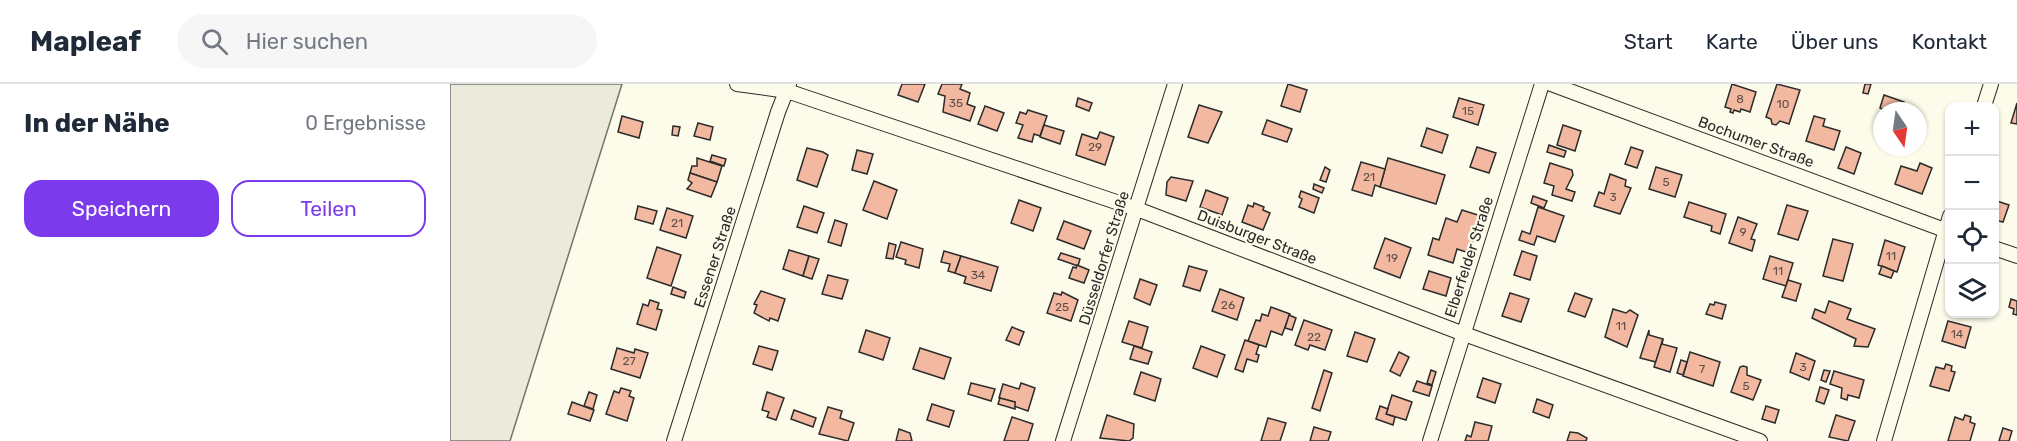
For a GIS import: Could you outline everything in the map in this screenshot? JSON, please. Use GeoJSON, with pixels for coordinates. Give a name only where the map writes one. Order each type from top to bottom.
{"type":"FeatureCollection","features":[{"type":"Feature","properties":{"kind":"street","name":"Duisburger Straße"},"geometry":{"type":"LineString","coordinates":[[738,84],[788,88],[1137,208],[1463,333],[1760,441]]}},
{"type":"Feature","properties":{"kind":"street","name":"Düsseldorfer Straße"},"geometry":{"type":"LineString","coordinates":[[1064,441],[1175,84]]}},
{"type":"Feature","properties":{"kind":"street","name":"Elberfelder Straße"},"geometry":{"type":"LineString","coordinates":[[1430,441],[1542,84]]}},
{"type":"Feature","properties":{"kind":"street","name":"Bochumer Straße"},"geometry":{"type":"LineString","coordinates":[[1551,84],[1945,230]]}},
{"type":"Feature","properties":{"kind":"street"},"geometry":{"type":"LineString","coordinates":[[1985,102],[1991,84]]}},
{"type":"Feature","properties":{"kind":"street","name":"Essener Straße"},"geometry":{"type":"LineString","coordinates":[[674,441],[778,112],[788,88]]}},
{"type":"Feature","properties":{"kind":"street"},"geometry":{"type":"LineString","coordinates":[[1884,441],[1945,238]]}},
{"type":"Feature","properties":{"kind":"street"},"geometry":{"type":"LineString","coordinates":[[1999,249],[2017,256]]}},
{"type":"Feature","properties":{"kind":"shaded area"},"geometry":{"type":"Polygon","coordinates":[[[450,84],[622,84],[510,441],[450,441],[450,84]]]}},
{"type":"Feature","properties":{"kind":"building"},"geometry":{"type":"Polygon","coordinates":[[[902,84],[925,84],[918,102],[898,95],[902,84]]]}},
{"type":"Feature","properties":{"kind":"building"},"geometry":{"type":"Polygon","coordinates":[[[942,84],[962,84],[960,89],[970,93],[967,104],[975,107],[970,121],[943,112],[945,96],[938,94],[942,84]]]}},
{"type":"Feature","properties":{"kind":"building"},"geometry":{"type":"Polygon","coordinates":[[[1288,84],[1307,90],[1300,112],[1281,106],[1288,84]]]}},
{"type":"Feature","properties":{"kind":"building"},"geometry":{"type":"Polygon","coordinates":[[[1732,84],[1756,92],[1750,112],[1741,109],[1740,112],[1734,110],[1733,113],[1730,112],[1731,109],[1725,107],[1732,84]]]}},
{"type":"Feature","properties":{"kind":"building"},"geometry":{"type":"Polygon","coordinates":[[[1777,84],[1800,90],[1789,124],[1780,121],[1776,125],[1772,124],[1771,119],[1766,117],[1777,84]]]}},
{"type":"Feature","properties":{"kind":"building"},"geometry":{"type":"Polygon","coordinates":[[[1865,84],[1871,84],[1868,94],[1863,93],[1865,84]]]}},
{"type":"Feature","properties":{"kind":"building"},"geometry":{"type":"Polygon","coordinates":[[[1884,95],[1904,102],[1882,102],[1884,95]]]}},
{"type":"Feature","properties":{"kind":"building"},"geometry":{"type":"Polygon","coordinates":[[[1078,98],[1092,103],[1089,111],[1076,106],[1078,98]]]}},
{"type":"Feature","properties":{"kind":"building"},"geometry":{"type":"Polygon","coordinates":[[[1459,98],[1484,105],[1478,125],[1453,117],[1459,98]]]}},
{"type":"Feature","properties":{"kind":"building"},"geometry":{"type":"Polygon","coordinates":[[[2017,103],[2017,124],[2011,123],[2017,103]]]}},
{"type":"Feature","properties":{"kind":"building"},"geometry":{"type":"Polygon","coordinates":[[[1199,105],[1222,112],[1208,143],[1188,137],[1199,105]]]}},
{"type":"Feature","properties":{"kind":"building"},"geometry":{"type":"Polygon","coordinates":[[[985,106],[1004,113],[997,131],[978,124],[985,106]]]}},
{"type":"Feature","properties":{"kind":"building"},"geometry":{"type":"Polygon","coordinates":[[[1028,110],[1047,116],[1040,136],[1034,134],[1032,142],[1018,138],[1023,125],[1016,123],[1020,112],[1026,114],[1028,110]]]}},
{"type":"Feature","properties":{"kind":"building"},"geometry":{"type":"Polygon","coordinates":[[[622,116],[643,122],[639,138],[618,132],[622,116]]]}},
{"type":"Feature","properties":{"kind":"building"},"geometry":{"type":"Polygon","coordinates":[[[1814,116],[1825,119],[1823,126],[1840,131],[1834,150],[1806,141],[1814,116]]]}},
{"type":"Feature","properties":{"kind":"building"},"geometry":{"type":"Polygon","coordinates":[[[1267,120],[1292,129],[1287,142],[1262,134],[1267,120]]]}},
{"type":"Feature","properties":{"kind":"building"},"geometry":{"type":"Polygon","coordinates":[[[698,123],[713,127],[710,140],[694,136],[698,123]]]}},
{"type":"Feature","properties":{"kind":"building"},"geometry":{"type":"Polygon","coordinates":[[[1044,125],[1064,131],[1060,144],[1040,137],[1044,125]]]}},
{"type":"Feature","properties":{"kind":"building"},"geometry":{"type":"Polygon","coordinates":[[[1563,125],[1581,131],[1575,151],[1557,145],[1563,125]]]}},
{"type":"Feature","properties":{"kind":"building"},"geometry":{"type":"Polygon","coordinates":[[[673,126],[680,127],[678,136],[672,135],[673,126]]]}},
{"type":"Feature","properties":{"kind":"building"},"geometry":{"type":"Polygon","coordinates":[[[1427,128],[1448,135],[1442,153],[1421,146],[1427,128]]]}},
{"type":"Feature","properties":{"kind":"building"},"geometry":{"type":"Polygon","coordinates":[[[1100,132],[1114,137],[1105,165],[1076,155],[1082,134],[1097,139],[1100,132]]]}},
{"type":"Feature","properties":{"kind":"building"},"geometry":{"type":"Polygon","coordinates":[[[1549,145],[1566,151],[1564,157],[1547,152],[1549,145]]]}},
{"type":"Feature","properties":{"kind":"building"},"geometry":{"type":"Polygon","coordinates":[[[1477,147],[1496,153],[1489,173],[1470,167],[1477,147]]]}},
{"type":"Feature","properties":{"kind":"building"},"geometry":{"type":"Polygon","coordinates":[[[1631,147],[1643,151],[1637,168],[1625,164],[1631,147]]]}},
{"type":"Feature","properties":{"kind":"building"},"geometry":{"type":"Polygon","coordinates":[[[1846,147],[1861,153],[1854,174],[1838,168],[1846,147]]]}},
{"type":"Feature","properties":{"kind":"building"},"geometry":{"type":"Polygon","coordinates":[[[807,148],[828,155],[817,187],[797,180],[807,148]]]}},
{"type":"Feature","properties":{"kind":"building"},"geometry":{"type":"Polygon","coordinates":[[[857,150],[873,154],[867,174],[852,170],[857,150]]]}},
{"type":"Feature","properties":{"kind":"building"},"geometry":{"type":"Polygon","coordinates":[[[712,155],[726,159],[724,166],[710,161],[712,155]]]}},
{"type":"Feature","properties":{"kind":"building"},"geometry":{"type":"Polygon","coordinates":[[[697,158],[722,166],[717,182],[690,173],[692,166],[697,166],[697,158]]]}},
{"type":"Feature","properties":{"kind":"building"},"geometry":{"type":"Polygon","coordinates":[[[1388,158],[1445,175],[1436,204],[1380,187],[1388,158]]]}},
{"type":"Feature","properties":{"kind":"building"},"geometry":{"type":"Polygon","coordinates":[[[1361,162],[1385,169],[1380,187],[1375,185],[1372,196],[1352,190],[1361,162]]]}},
{"type":"Feature","properties":{"kind":"building"},"geometry":{"type":"Polygon","coordinates":[[[1550,163],[1572,170],[1573,175],[1566,189],[1575,192],[1572,201],[1552,195],[1554,186],[1544,183],[1550,163]]]}},
{"type":"Feature","properties":{"kind":"building"},"geometry":{"type":"Polygon","coordinates":[[[1920,163],[1932,168],[1922,194],[1895,184],[1901,166],[1917,171],[1920,163]]]}},
{"type":"Feature","properties":{"kind":"building"},"geometry":{"type":"Polygon","coordinates":[[[1325,167],[1330,170],[1326,182],[1320,180],[1325,167]]]}},
{"type":"Feature","properties":{"kind":"building"},"geometry":{"type":"Polygon","coordinates":[[[1656,167],[1682,175],[1675,197],[1649,189],[1656,167]]]}},
{"type":"Feature","properties":{"kind":"building"},"geometry":{"type":"Polygon","coordinates":[[[690,173],[717,182],[711,197],[687,189],[692,183],[688,180],[690,173]]]}},
{"type":"Feature","properties":{"kind":"building"},"geometry":{"type":"Polygon","coordinates":[[[1610,174],[1626,180],[1625,186],[1631,188],[1620,214],[1594,206],[1599,192],[1604,194],[1610,174]]]}},
{"type":"Feature","properties":{"kind":"building"},"geometry":{"type":"Polygon","coordinates":[[[1171,177],[1193,181],[1186,201],[1166,195],[1167,182],[1171,177]]]}},
{"type":"Feature","properties":{"kind":"building"},"geometry":{"type":"Polygon","coordinates":[[[874,181],[897,190],[887,219],[863,210],[874,181]]]}},
{"type":"Feature","properties":{"kind":"building"},"geometry":{"type":"Polygon","coordinates":[[[1314,184],[1324,188],[1322,193],[1313,189],[1314,184]]]}},
{"type":"Feature","properties":{"kind":"building"},"geometry":{"type":"Polygon","coordinates":[[[1206,190],[1228,198],[1222,215],[1200,207],[1206,190]]]}},
{"type":"Feature","properties":{"kind":"building"},"geometry":{"type":"Polygon","coordinates":[[[1301,191],[1319,198],[1314,213],[1299,207],[1302,199],[1299,197],[1301,191]]]}},
{"type":"Feature","properties":{"kind":"building"},"geometry":{"type":"Polygon","coordinates":[[[1533,196],[1547,201],[1544,208],[1531,203],[1533,196]]]}},
{"type":"Feature","properties":{"kind":"building"},"geometry":{"type":"Polygon","coordinates":[[[1019,200],[1041,208],[1033,231],[1011,223],[1019,200]]]}},
{"type":"Feature","properties":{"kind":"building"},"geometry":{"type":"Polygon","coordinates":[[[1689,202],[1726,214],[1720,234],[1711,231],[1712,226],[1684,217],[1689,202]]]}},
{"type":"Feature","properties":{"kind":"building"},"geometry":{"type":"Polygon","coordinates":[[[1999,202],[2009,205],[2003,222],[1999,221],[1999,202]]]}},
{"type":"Feature","properties":{"kind":"building"},"geometry":{"type":"Polygon","coordinates":[[[1254,203],[1264,207],[1263,210],[1270,213],[1263,230],[1242,222],[1248,205],[1253,207],[1254,203]]]}},
{"type":"Feature","properties":{"kind":"building"},"geometry":{"type":"Polygon","coordinates":[[[1787,205],[1808,211],[1798,240],[1778,234],[1787,205]]]}},
{"type":"Feature","properties":{"kind":"building"},"geometry":{"type":"Polygon","coordinates":[[[638,206],[657,211],[653,224],[635,219],[638,206]]]}},
{"type":"Feature","properties":{"kind":"building"},"geometry":{"type":"Polygon","coordinates":[[[804,206],[824,213],[817,233],[797,227],[804,206]]]}},
{"type":"Feature","properties":{"kind":"building"},"geometry":{"type":"Polygon","coordinates":[[[1538,207],[1564,216],[1555,242],[1537,236],[1534,245],[1519,240],[1522,231],[1530,234],[1538,207]]]}},
{"type":"Feature","properties":{"kind":"building"},"geometry":{"type":"Polygon","coordinates":[[[667,208],[693,216],[686,238],[660,230],[667,208]]]}},
{"type":"Feature","properties":{"kind":"building"},"geometry":{"type":"Polygon","coordinates":[[[1462,210],[1481,216],[1469,253],[1457,249],[1453,263],[1428,255],[1433,238],[1439,240],[1446,218],[1457,222],[1462,210]]]}},
{"type":"Feature","properties":{"kind":"building"},"geometry":{"type":"Polygon","coordinates":[[[1738,217],[1757,224],[1751,239],[1755,240],[1752,251],[1729,243],[1738,217]]]}},
{"type":"Feature","properties":{"kind":"building"},"geometry":{"type":"Polygon","coordinates":[[[835,220],[847,224],[841,246],[828,242],[835,220]]]}},
{"type":"Feature","properties":{"kind":"building"},"geometry":{"type":"Polygon","coordinates":[[[1064,221],[1091,231],[1084,249],[1057,239],[1064,221]]]}},
{"type":"Feature","properties":{"kind":"building"},"geometry":{"type":"Polygon","coordinates":[[[1385,238],[1411,248],[1400,278],[1374,268],[1385,238]]]}},
{"type":"Feature","properties":{"kind":"building"},"geometry":{"type":"Polygon","coordinates":[[[1833,239],[1853,244],[1843,281],[1823,276],[1833,239]]]}},
{"type":"Feature","properties":{"kind":"building"},"geometry":{"type":"Polygon","coordinates":[[[1885,240],[1905,247],[1897,272],[1878,265],[1885,240]]]}},
{"type":"Feature","properties":{"kind":"building"},"geometry":{"type":"Polygon","coordinates":[[[901,242],[923,249],[919,268],[905,264],[906,260],[896,257],[901,242]]]}},
{"type":"Feature","properties":{"kind":"building"},"geometry":{"type":"Polygon","coordinates":[[[889,243],[896,245],[893,259],[886,258],[889,243]]]}},
{"type":"Feature","properties":{"kind":"building"},"geometry":{"type":"Polygon","coordinates":[[[657,247],[681,255],[671,286],[647,278],[657,247]]]}},
{"type":"Feature","properties":{"kind":"building"},"geometry":{"type":"Polygon","coordinates":[[[789,250],[809,256],[803,276],[783,269],[789,250]]]}},
{"type":"Feature","properties":{"kind":"building"},"geometry":{"type":"Polygon","coordinates":[[[944,251],[961,256],[955,273],[948,271],[950,264],[941,262],[944,251]]]}},
{"type":"Feature","properties":{"kind":"building"},"geometry":{"type":"Polygon","coordinates":[[[1522,251],[1537,256],[1530,280],[1514,275],[1522,251]]]}},
{"type":"Feature","properties":{"kind":"building"},"geometry":{"type":"Polygon","coordinates":[[[1061,253],[1080,259],[1078,266],[1058,259],[1061,253]]]}},
{"type":"Feature","properties":{"kind":"building"},"geometry":{"type":"Polygon","coordinates":[[[809,256],[819,259],[812,279],[803,276],[809,256]]]}},
{"type":"Feature","properties":{"kind":"building"},"geometry":{"type":"Polygon","coordinates":[[[961,256],[998,267],[991,291],[964,283],[966,277],[955,273],[961,256]]]}},
{"type":"Feature","properties":{"kind":"building"},"geometry":{"type":"Polygon","coordinates":[[[1770,256],[1793,263],[1786,286],[1763,279],[1770,256]]]}},
{"type":"Feature","properties":{"kind":"building"},"geometry":{"type":"Polygon","coordinates":[[[1077,265],[1089,270],[1084,283],[1069,278],[1073,267],[1076,268],[1077,265]]]}},
{"type":"Feature","properties":{"kind":"building"},"geometry":{"type":"Polygon","coordinates":[[[1189,266],[1207,271],[1200,291],[1183,286],[1189,266]]]}},
{"type":"Feature","properties":{"kind":"building"},"geometry":{"type":"Polygon","coordinates":[[[1882,266],[1894,271],[1891,278],[1879,274],[1882,266]]]}},
{"type":"Feature","properties":{"kind":"building"},"geometry":{"type":"Polygon","coordinates":[[[1429,271],[1451,278],[1446,296],[1423,289],[1429,271]]]}},
{"type":"Feature","properties":{"kind":"building"},"geometry":{"type":"Polygon","coordinates":[[[828,275],[848,280],[842,299],[822,294],[828,275]]]}},
{"type":"Feature","properties":{"kind":"building"},"geometry":{"type":"Polygon","coordinates":[[[1140,279],[1157,285],[1150,305],[1134,298],[1140,279]]]}},
{"type":"Feature","properties":{"kind":"building"},"geometry":{"type":"Polygon","coordinates":[[[1788,280],[1801,284],[1796,301],[1782,297],[1788,280]]]}},
{"type":"Feature","properties":{"kind":"building"},"geometry":{"type":"Polygon","coordinates":[[[673,287],[686,292],[684,298],[671,294],[673,287]]]}},
{"type":"Feature","properties":{"kind":"building"},"geometry":{"type":"Polygon","coordinates":[[[1220,289],[1244,298],[1237,320],[1212,311],[1220,289]]]}},
{"type":"Feature","properties":{"kind":"building"},"geometry":{"type":"Polygon","coordinates":[[[761,291],[785,299],[778,321],[770,318],[769,321],[754,313],[757,305],[754,304],[761,291]]]}},
{"type":"Feature","properties":{"kind":"building"},"geometry":{"type":"Polygon","coordinates":[[[1062,292],[1078,300],[1071,321],[1047,313],[1054,293],[1061,295],[1062,292]]]}},
{"type":"Feature","properties":{"kind":"building"},"geometry":{"type":"Polygon","coordinates":[[[1510,293],[1529,299],[1521,322],[1502,316],[1510,293]]]}},
{"type":"Feature","properties":{"kind":"building"},"geometry":{"type":"Polygon","coordinates":[[[1575,293],[1592,299],[1585,317],[1568,311],[1575,293]]]}},
{"type":"Feature","properties":{"kind":"building"},"geometry":{"type":"Polygon","coordinates":[[[2011,299],[2017,301],[2017,315],[2013,314],[2014,309],[2009,307],[2011,299]]]}},
{"type":"Feature","properties":{"kind":"building"},"geometry":{"type":"Polygon","coordinates":[[[650,300],[659,303],[657,309],[662,310],[656,330],[637,324],[643,304],[648,306],[650,300]]]}},
{"type":"Feature","properties":{"kind":"building"},"geometry":{"type":"Polygon","coordinates":[[[1829,301],[1851,309],[1847,319],[1875,329],[1868,347],[1854,346],[1856,339],[1812,318],[1815,309],[1825,313],[1829,301]]]}},
{"type":"Feature","properties":{"kind":"building"},"geometry":{"type":"Polygon","coordinates":[[[1715,302],[1726,305],[1722,319],[1706,314],[1710,304],[1714,305],[1715,302]]]}},
{"type":"Feature","properties":{"kind":"building"},"geometry":{"type":"Polygon","coordinates":[[[1271,307],[1290,314],[1282,335],[1271,331],[1266,347],[1248,341],[1256,320],[1260,321],[1262,314],[1268,316],[1271,307]]]}},
{"type":"Feature","properties":{"kind":"building"},"geometry":{"type":"Polygon","coordinates":[[[1613,309],[1626,313],[1630,310],[1638,315],[1627,347],[1605,337],[1613,309]]]}},
{"type":"Feature","properties":{"kind":"building"},"geometry":{"type":"Polygon","coordinates":[[[1289,315],[1296,318],[1292,330],[1285,328],[1289,315]]]}},
{"type":"Feature","properties":{"kind":"building"},"geometry":{"type":"Polygon","coordinates":[[[1304,320],[1332,330],[1325,350],[1310,345],[1308,350],[1295,345],[1304,320]]]}},
{"type":"Feature","properties":{"kind":"building"},"geometry":{"type":"Polygon","coordinates":[[[1129,321],[1148,327],[1142,348],[1122,342],[1129,321]]]}},
{"type":"Feature","properties":{"kind":"building"},"geometry":{"type":"Polygon","coordinates":[[[1948,321],[1971,327],[1965,348],[1942,341],[1948,321]]]}},
{"type":"Feature","properties":{"kind":"building"},"geometry":{"type":"Polygon","coordinates":[[[1012,327],[1024,332],[1019,345],[1006,340],[1012,327]]]}},
{"type":"Feature","properties":{"kind":"building"},"geometry":{"type":"Polygon","coordinates":[[[866,330],[890,338],[883,360],[859,352],[866,330]]]}},
{"type":"Feature","properties":{"kind":"building"},"geometry":{"type":"Polygon","coordinates":[[[1649,330],[1649,335],[1663,339],[1656,362],[1640,358],[1649,330]]]}},
{"type":"Feature","properties":{"kind":"building"},"geometry":{"type":"Polygon","coordinates":[[[1355,332],[1375,339],[1367,362],[1347,356],[1355,332]]]}},
{"type":"Feature","properties":{"kind":"building"},"geometry":{"type":"Polygon","coordinates":[[[1663,339],[1662,344],[1677,348],[1670,372],[1654,367],[1663,339]]]}},
{"type":"Feature","properties":{"kind":"building"},"geometry":{"type":"Polygon","coordinates":[[[1245,340],[1259,345],[1256,354],[1259,355],[1257,362],[1247,359],[1243,372],[1235,369],[1245,340]]]}},
{"type":"Feature","properties":{"kind":"building"},"geometry":{"type":"Polygon","coordinates":[[[759,346],[778,351],[772,370],[753,364],[759,346]]]}},
{"type":"Feature","properties":{"kind":"building"},"geometry":{"type":"Polygon","coordinates":[[[1134,346],[1152,352],[1148,364],[1130,359],[1134,346]]]}},
{"type":"Feature","properties":{"kind":"building"},"geometry":{"type":"Polygon","coordinates":[[[1201,346],[1225,355],[1217,377],[1193,368],[1201,346]]]}},
{"type":"Feature","properties":{"kind":"building"},"geometry":{"type":"Polygon","coordinates":[[[617,348],[634,353],[635,349],[648,353],[640,378],[611,369],[617,348]]]}},
{"type":"Feature","properties":{"kind":"building"},"geometry":{"type":"Polygon","coordinates":[[[920,348],[951,358],[944,379],[913,369],[920,348]]]}},
{"type":"Feature","properties":{"kind":"building"},"geometry":{"type":"Polygon","coordinates":[[[1399,352],[1409,357],[1400,376],[1390,371],[1399,352]]]}},
{"type":"Feature","properties":{"kind":"building"},"geometry":{"type":"Polygon","coordinates":[[[1690,352],[1720,362],[1713,386],[1683,376],[1690,352]]]}},
{"type":"Feature","properties":{"kind":"building"},"geometry":{"type":"Polygon","coordinates":[[[1796,353],[1815,361],[1809,380],[1790,372],[1796,353]]]}},
{"type":"Feature","properties":{"kind":"building"},"geometry":{"type":"Polygon","coordinates":[[[1681,360],[1687,362],[1683,375],[1677,373],[1681,360]]]}},
{"type":"Feature","properties":{"kind":"building"},"geometry":{"type":"Polygon","coordinates":[[[1946,364],[1952,366],[1951,371],[1955,372],[1949,391],[1930,386],[1936,367],[1944,369],[1946,364]]]}},
{"type":"Feature","properties":{"kind":"building"},"geometry":{"type":"Polygon","coordinates":[[[1740,367],[1747,367],[1747,375],[1761,380],[1753,400],[1731,392],[1740,367]]]}},
{"type":"Feature","properties":{"kind":"building"},"geometry":{"type":"Polygon","coordinates":[[[1324,370],[1332,373],[1320,411],[1312,408],[1324,370]]]}},
{"type":"Feature","properties":{"kind":"building"},"geometry":{"type":"Polygon","coordinates":[[[1431,370],[1436,372],[1432,385],[1427,383],[1431,370]]]}},
{"type":"Feature","properties":{"kind":"building"},"geometry":{"type":"Polygon","coordinates":[[[1824,370],[1830,371],[1826,382],[1821,380],[1824,370]]]}},
{"type":"Feature","properties":{"kind":"building"},"geometry":{"type":"Polygon","coordinates":[[[1834,371],[1864,380],[1859,398],[1848,395],[1847,400],[1841,398],[1842,388],[1830,384],[1834,371]]]}},
{"type":"Feature","properties":{"kind":"building"},"geometry":{"type":"Polygon","coordinates":[[[1141,372],[1161,379],[1155,401],[1134,394],[1141,372]]]}},
{"type":"Feature","properties":{"kind":"building"},"geometry":{"type":"Polygon","coordinates":[[[1483,378],[1501,384],[1495,403],[1477,397],[1483,378]]]}},
{"type":"Feature","properties":{"kind":"building"},"geometry":{"type":"Polygon","coordinates":[[[1417,381],[1432,386],[1429,396],[1413,391],[1417,381]]]}},
{"type":"Feature","properties":{"kind":"building"},"geometry":{"type":"Polygon","coordinates":[[[971,383],[995,389],[991,401],[968,394],[971,383]]]}},
{"type":"Feature","properties":{"kind":"building"},"geometry":{"type":"Polygon","coordinates":[[[1021,383],[1035,388],[1028,411],[1014,406],[1015,402],[999,398],[1003,384],[1019,389],[1021,383]]]}},
{"type":"Feature","properties":{"kind":"building"},"geometry":{"type":"Polygon","coordinates":[[[1820,387],[1829,390],[1824,404],[1816,401],[1820,387]]]}},
{"type":"Feature","properties":{"kind":"building"},"geometry":{"type":"Polygon","coordinates":[[[621,388],[631,391],[629,396],[634,398],[627,421],[606,414],[614,391],[619,393],[621,388]]]}},
{"type":"Feature","properties":{"kind":"building"},"geometry":{"type":"Polygon","coordinates":[[[589,392],[597,395],[593,409],[584,406],[589,392]]]}},
{"type":"Feature","properties":{"kind":"building"},"geometry":{"type":"Polygon","coordinates":[[[767,392],[784,398],[776,420],[767,417],[769,412],[762,410],[767,392]]]}},
{"type":"Feature","properties":{"kind":"building"},"geometry":{"type":"Polygon","coordinates":[[[1392,395],[1412,402],[1406,420],[1386,414],[1392,395]]]}},
{"type":"Feature","properties":{"kind":"building"},"geometry":{"type":"Polygon","coordinates":[[[1000,398],[1015,402],[1015,409],[998,404],[1000,398]]]}},
{"type":"Feature","properties":{"kind":"building"},"geometry":{"type":"Polygon","coordinates":[[[1537,399],[1553,405],[1549,418],[1533,412],[1537,399]]]}},
{"type":"Feature","properties":{"kind":"building"},"geometry":{"type":"Polygon","coordinates":[[[572,402],[594,410],[590,421],[568,414],[572,402]]]}},
{"type":"Feature","properties":{"kind":"building"},"geometry":{"type":"Polygon","coordinates":[[[932,404],[954,411],[949,427],[927,420],[932,404]]]}},
{"type":"Feature","properties":{"kind":"building"},"geometry":{"type":"Polygon","coordinates":[[[1380,406],[1388,409],[1386,414],[1395,417],[1393,425],[1376,419],[1380,406]]]}},
{"type":"Feature","properties":{"kind":"building"},"geometry":{"type":"Polygon","coordinates":[[[1766,406],[1779,410],[1775,423],[1762,419],[1766,406]]]}},
{"type":"Feature","properties":{"kind":"building"},"geometry":{"type":"Polygon","coordinates":[[[828,407],[842,411],[840,418],[854,423],[848,441],[819,434],[828,407]]]}},
{"type":"Feature","properties":{"kind":"building"},"geometry":{"type":"Polygon","coordinates":[[[794,410],[816,418],[813,427],[791,419],[794,410]]]}},
{"type":"Feature","properties":{"kind":"building"},"geometry":{"type":"Polygon","coordinates":[[[1107,415],[1134,424],[1133,438],[1129,441],[1100,438],[1107,415]]]}},
{"type":"Feature","properties":{"kind":"building"},"geometry":{"type":"Polygon","coordinates":[[[1836,415],[1855,421],[1848,441],[1829,437],[1836,415]]]}},
{"type":"Feature","properties":{"kind":"building"},"geometry":{"type":"Polygon","coordinates":[[[1965,415],[1971,417],[1970,422],[1975,424],[1970,441],[1948,441],[1955,417],[1963,420],[1965,415]]]}},
{"type":"Feature","properties":{"kind":"building"},"geometry":{"type":"Polygon","coordinates":[[[1012,417],[1033,424],[1028,441],[1004,441],[1012,417]]]}},
{"type":"Feature","properties":{"kind":"building"},"geometry":{"type":"Polygon","coordinates":[[[1268,418],[1286,423],[1280,441],[1261,441],[1268,418]]]}},
{"type":"Feature","properties":{"kind":"building"},"geometry":{"type":"Polygon","coordinates":[[[1475,422],[1492,426],[1488,441],[1465,441],[1467,435],[1471,437],[1475,422]]]}},
{"type":"Feature","properties":{"kind":"building"},"geometry":{"type":"Polygon","coordinates":[[[1314,427],[1331,432],[1328,441],[1310,441],[1314,427]]]}},
{"type":"Feature","properties":{"kind":"building"},"geometry":{"type":"Polygon","coordinates":[[[2003,428],[2012,431],[2009,441],[1999,441],[2003,428]]]}},
{"type":"Feature","properties":{"kind":"building"},"geometry":{"type":"Polygon","coordinates":[[[899,429],[910,433],[912,441],[896,441],[899,429]]]}},
{"type":"Feature","properties":{"kind":"building"},"geometry":{"type":"Polygon","coordinates":[[[1570,432],[1587,438],[1586,441],[1567,441],[1570,432]]]}}]}
